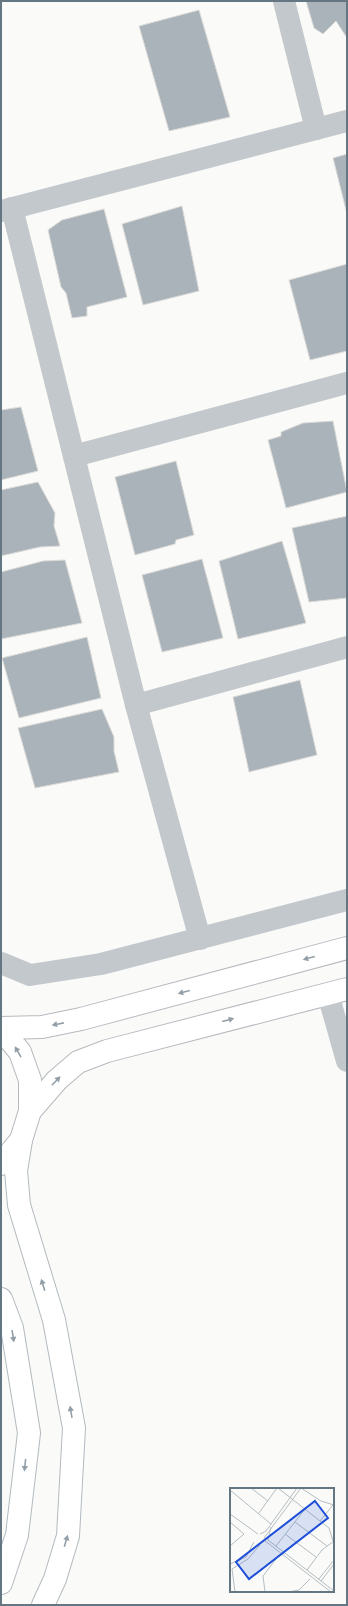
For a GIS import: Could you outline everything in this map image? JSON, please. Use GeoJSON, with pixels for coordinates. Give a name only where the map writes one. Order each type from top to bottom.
{"type":"FeatureCollection","features":[{"type":"Feature","properties":{"kind":"main road"},"geometry":{"type":"LineString","coordinates":[[1,1029],[42,1027],[82,1019],[347,948]]}},
{"type":"Feature","properties":{"kind":"main road"},"geometry":{"type":"LineString","coordinates":[[30,1111],[57,1080],[78,1062],[107,1052],[337,991]]}},
{"type":"Feature","properties":{"kind":"main road"},"geometry":{"type":"LineString","coordinates":[[1,1029],[20,1052],[30,1080],[30,1111],[21,1140],[16,1171],[19,1205],[54,1320],[74,1428],[68,1536],[55,1579],[43,1605]]}},
{"type":"Feature","properties":{"kind":"main road"},"geometry":{"type":"LineString","coordinates":[[1,1164],[21,1140]]}},
{"type":"Feature","properties":{"kind":"main road"},"geometry":{"type":"LineString","coordinates":[[1,1299],[12,1328],[29,1433],[17,1535],[1,1583]]}},
{"type":"Feature","properties":{"kind":"street"},"geometry":{"type":"LineString","coordinates":[[284,1],[316,129]]}},
{"type":"Feature","properties":{"kind":"street"},"geometry":{"type":"LineString","coordinates":[[200,939],[136,705],[74,456],[6,209],[347,121]]}},
{"type":"Feature","properties":{"kind":"street"},"geometry":{"type":"LineString","coordinates":[[74,456],[347,383]]}},
{"type":"Feature","properties":{"kind":"street"},"geometry":{"type":"LineString","coordinates":[[136,705],[347,647]]}},
{"type":"Feature","properties":{"kind":"street"},"geometry":{"type":"LineString","coordinates":[[1,963],[30,975],[101,964],[347,900]]}},
{"type":"Feature","properties":{"kind":"street"},"geometry":{"type":"LineString","coordinates":[[337,991],[347,1060]]}},
{"type":"Feature","properties":{"kind":"street"},"geometry":{"type":"LineString","coordinates":[[52,1605],[55,1579]]}},
{"type":"Feature","properties":{"kind":"building"},"geometry":{"type":"Polygon","coordinates":[[[306,1],[347,1],[347,38],[336,21],[323,34],[314,28],[306,1]]]}},
{"type":"Feature","properties":{"kind":"building"},"geometry":{"type":"Polygon","coordinates":[[[199,10],[230,117],[169,131],[139,26],[199,10]]]}},
{"type":"Feature","properties":{"kind":"building"},"geometry":{"type":"Polygon","coordinates":[[[347,154],[347,214],[333,158],[347,154]]]}},
{"type":"Feature","properties":{"kind":"building"},"geometry":{"type":"Polygon","coordinates":[[[182,206],[199,291],[143,305],[122,224],[182,206]]]}},
{"type":"Feature","properties":{"kind":"building"},"geometry":{"type":"Polygon","coordinates":[[[104,209],[127,297],[87,307],[87,316],[72,318],[66,293],[61,287],[48,230],[62,220],[104,209]]]}},
{"type":"Feature","properties":{"kind":"building"},"geometry":{"type":"Polygon","coordinates":[[[347,264],[347,351],[310,360],[289,280],[347,264]]]}},
{"type":"Feature","properties":{"kind":"building"},"geometry":{"type":"Polygon","coordinates":[[[21,407],[38,471],[1,480],[1,410],[21,407]]]}},
{"type":"Feature","properties":{"kind":"building"},"geometry":{"type":"Polygon","coordinates":[[[333,421],[347,492],[286,508],[268,440],[281,436],[281,432],[303,423],[333,421]]]}},
{"type":"Feature","properties":{"kind":"building"},"geometry":{"type":"Polygon","coordinates":[[[176,461],[194,535],[176,540],[175,544],[135,555],[115,477],[176,461]]]}},
{"type":"Feature","properties":{"kind":"building"},"geometry":{"type":"Polygon","coordinates":[[[38,482],[55,513],[54,526],[60,546],[40,547],[1,556],[1,490],[38,482]]]}},
{"type":"Feature","properties":{"kind":"building"},"geometry":{"type":"Polygon","coordinates":[[[347,516],[347,598],[309,602],[292,528],[347,516]]]}},
{"type":"Feature","properties":{"kind":"building"},"geometry":{"type":"Polygon","coordinates":[[[282,541],[306,623],[238,639],[219,561],[282,541]]]}},
{"type":"Feature","properties":{"kind":"building"},"geometry":{"type":"Polygon","coordinates":[[[202,559],[223,638],[162,652],[142,575],[202,559]]]}},
{"type":"Feature","properties":{"kind":"building"},"geometry":{"type":"Polygon","coordinates":[[[65,560],[82,623],[1,639],[1,572],[43,561],[65,560]]]}},
{"type":"Feature","properties":{"kind":"building"},"geometry":{"type":"Polygon","coordinates":[[[87,637],[101,698],[19,718],[2,658],[87,637]]]}},
{"type":"Feature","properties":{"kind":"building"},"geometry":{"type":"Polygon","coordinates":[[[300,680],[317,755],[249,772],[233,697],[300,680]]]}},
{"type":"Feature","properties":{"kind":"building"},"geometry":{"type":"Polygon","coordinates":[[[102,709],[114,737],[114,751],[119,772],[35,788],[18,728],[102,709]]]}}]}
